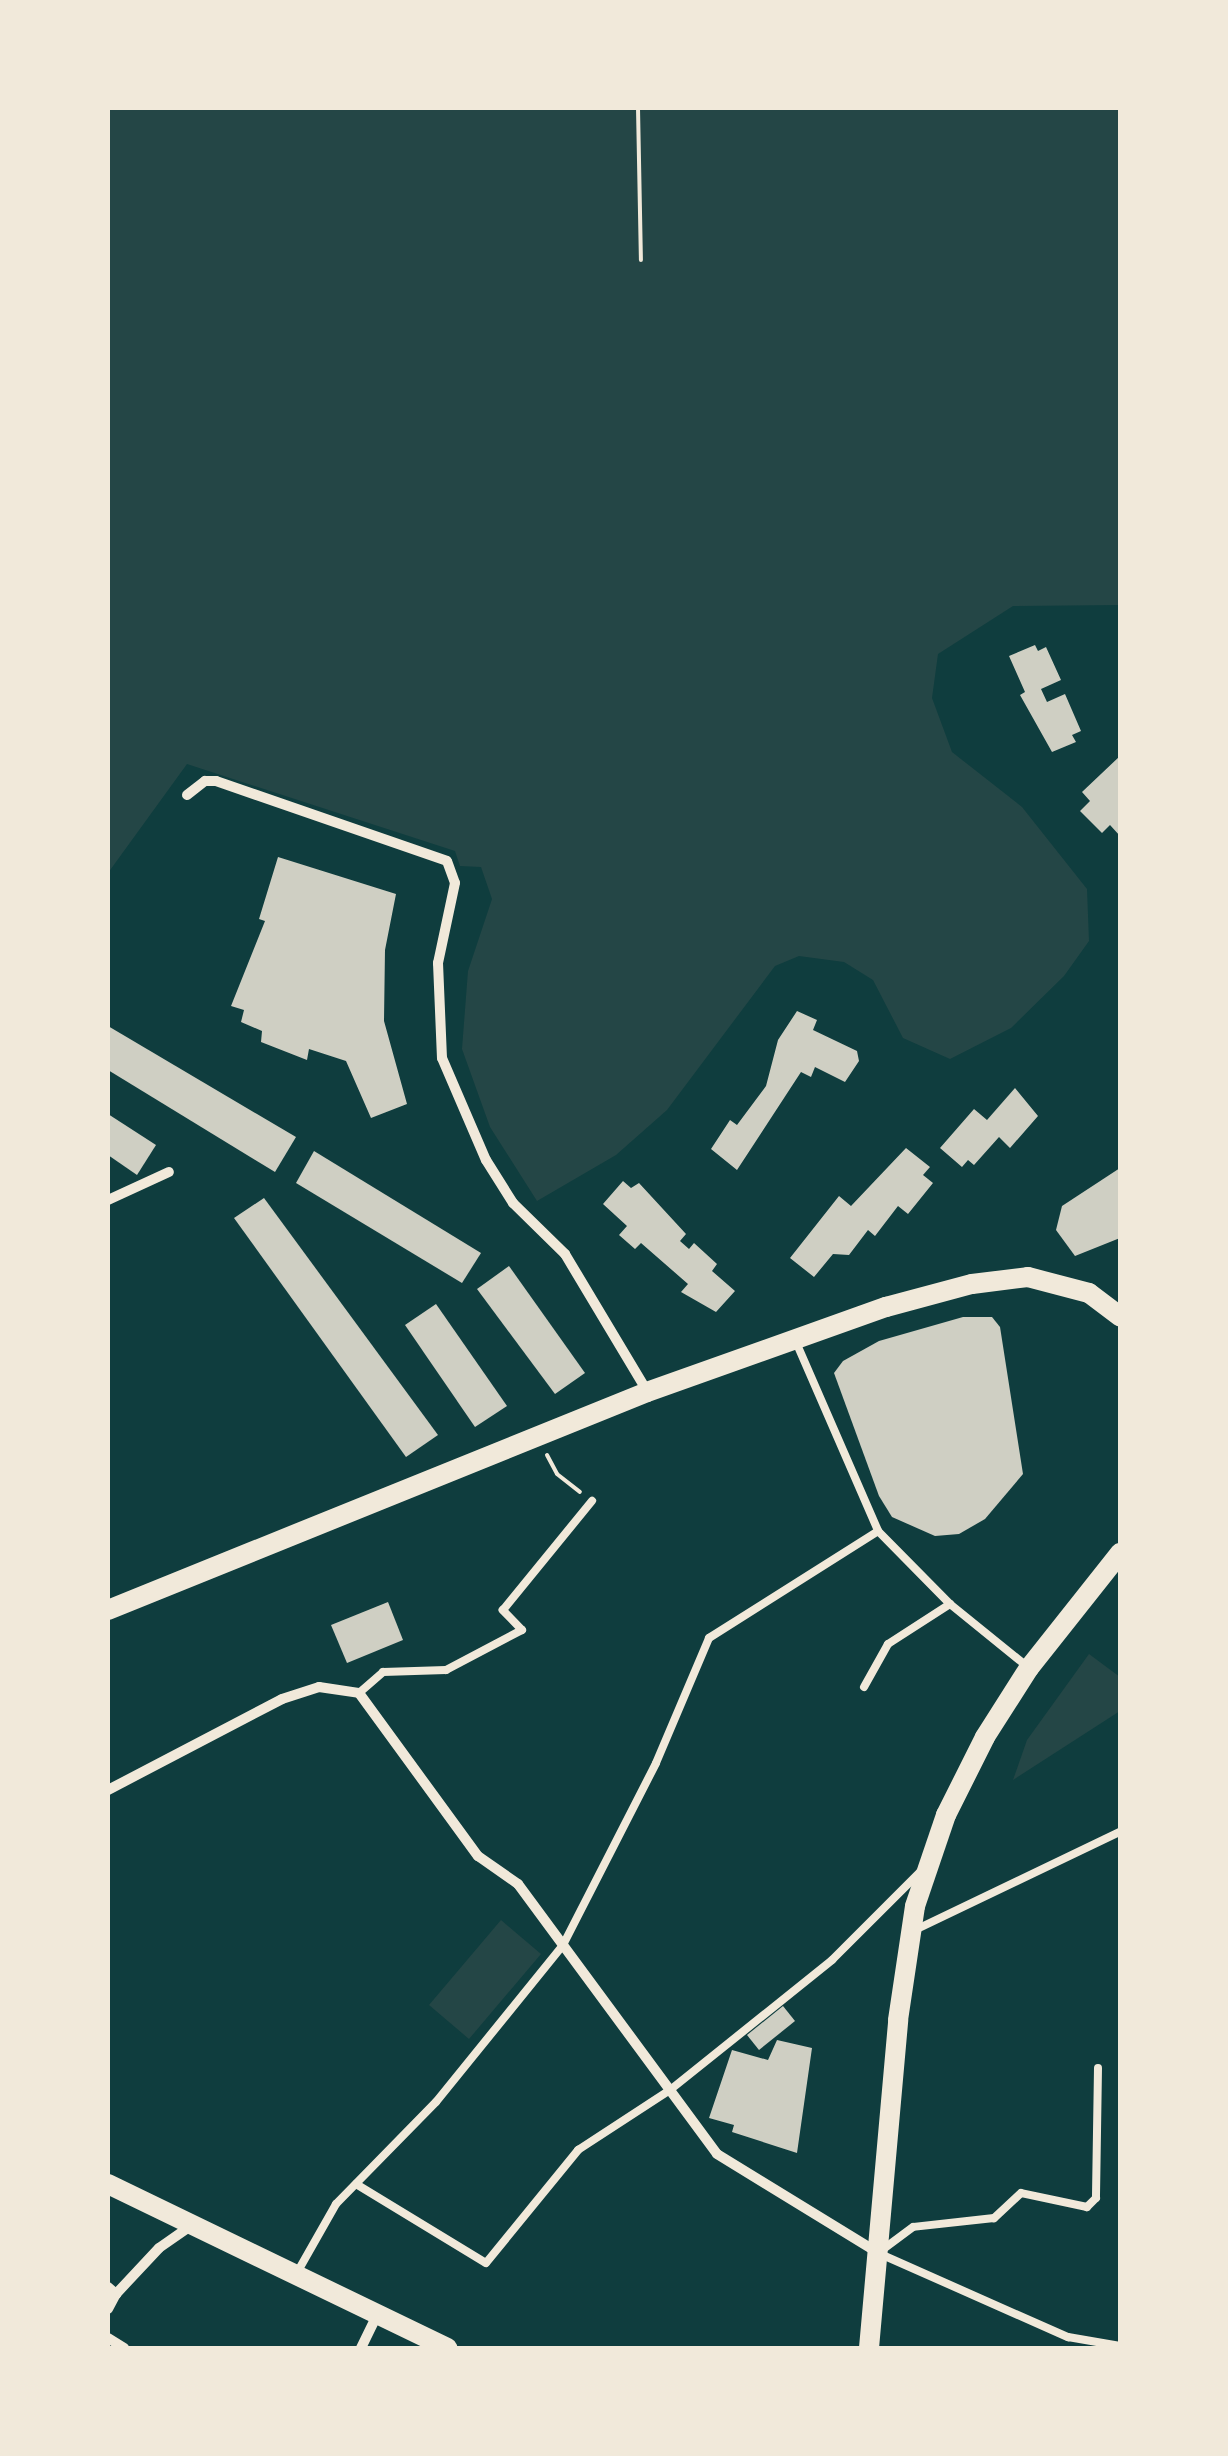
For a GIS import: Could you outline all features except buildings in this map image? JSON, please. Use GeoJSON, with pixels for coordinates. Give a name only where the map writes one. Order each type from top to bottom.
{"type":"FeatureCollection","features":[{"type":"Feature","properties":{"kind":"main road"},"geometry":{"type":"LineString","coordinates":[[108,1610],[647,1392],[794,1338],[1004,1278],[1076,1288],[1120,1316]]}},
{"type":"Feature","properties":{"kind":"main road"},"geometry":{"type":"LineString","coordinates":[[869,2348],[911,1932],[930,1862],[985,1737],[1029,1668],[1120,1553]]}},
{"type":"Feature","properties":{"kind":"main road"},"geometry":{"type":"LineString","coordinates":[[108,2184],[448,2348]]}},
{"type":"Feature","properties":{"kind":"street"},"geometry":{"type":"LineString","coordinates":[[188,795],[205,780],[216,781],[447,861],[456,882],[444,921],[435,1006],[455,1092],[513,1203],[565,1254],[647,1392]]}},
{"type":"Feature","properties":{"kind":"street"},"geometry":{"type":"LineString","coordinates":[[108,1200],[169,1172]]}},
{"type":"Feature","properties":{"kind":"street"},"geometry":{"type":"LineString","coordinates":[[108,1790],[282,1698],[319,1687],[360,1693],[478,1856],[518,1884],[718,2154],[878,2253]]}},
{"type":"Feature","properties":{"kind":"street"},"geometry":{"type":"LineString","coordinates":[[108,2309],[112,2291],[159,2248],[192,2225]]}},
{"type":"Feature","properties":{"kind":"street"},"geometry":{"type":"LineString","coordinates":[[361,2348],[377,2314]]}},
{"type":"Feature","properties":{"kind":"street"},"geometry":{"type":"LineString","coordinates":[[108,2338],[124,2348]]}},
{"type":"Feature","properties":{"kind":"lane"},"geometry":{"type":"LineString","coordinates":[[794,1338],[878,1531],[950,1604],[1029,1668]]}},
{"type":"Feature","properties":{"kind":"lane"},"geometry":{"type":"LineString","coordinates":[[360,1693],[383,1672],[446,1670],[485,1655],[522,1630],[503,1610],[592,1500]]}},
{"type":"Feature","properties":{"kind":"lane"},"geometry":{"type":"LineString","coordinates":[[296,2275],[336,2204],[436,2102],[564,1945],[656,1763],[708,1638],[878,1531]]}},
{"type":"Feature","properties":{"kind":"lane"},"geometry":{"type":"LineString","coordinates":[[864,1687],[888,1644],[950,1604]]}},
{"type":"Feature","properties":{"kind":"lane"},"geometry":{"type":"LineString","coordinates":[[911,1932],[1120,1832]]}},
{"type":"Feature","properties":{"kind":"lane"},"geometry":{"type":"LineString","coordinates":[[356,2184],[486,2263],[578,2150],[670,2090],[832,1960],[930,1862]]}},
{"type":"Feature","properties":{"kind":"lane"},"geometry":{"type":"LineString","coordinates":[[1098,2068],[1096,2198],[1087,2207],[1022,2193],[994,2218],[912,2227],[878,2253],[1068,2337],[1120,2346]]}},
{"type":"Feature","properties":{"kind":"path"},"geometry":{"type":"LineString","coordinates":[[638,108],[641,260]]}},
{"type":"Feature","properties":{"kind":"path"},"geometry":{"type":"LineString","coordinates":[[557,1474],[592,1500]]}},
{"type":"Feature","properties":{"kind":"shaded area"},"geometry":{"type":"Polygon","coordinates":[[[108,108],[1120,108],[1120,605],[1013,606],[938,654],[932,698],[952,752],[1022,807],[1087,889],[1089,941],[1064,976],[1011,1028],[950,1059],[903,1038],[873,980],[844,962],[799,956],[775,966],[667,1110],[616,1155],[537,1201],[490,1127],[462,1049],[468,971],[492,899],[481,867],[460,866],[455,851],[187,764],[108,873],[108,108]]]}},
{"type":"Feature","properties":{"kind":"shaded area"},"geometry":{"type":"Polygon","coordinates":[[[1089,1654],[1120,1677],[1120,1711],[1013,1780],[1027,1740],[1089,1654]]]}},
{"type":"Feature","properties":{"kind":"shaded area"},"geometry":{"type":"Polygon","coordinates":[[[501,1920],[541,1954],[469,2039],[429,2005],[501,1920]]]}}]}
